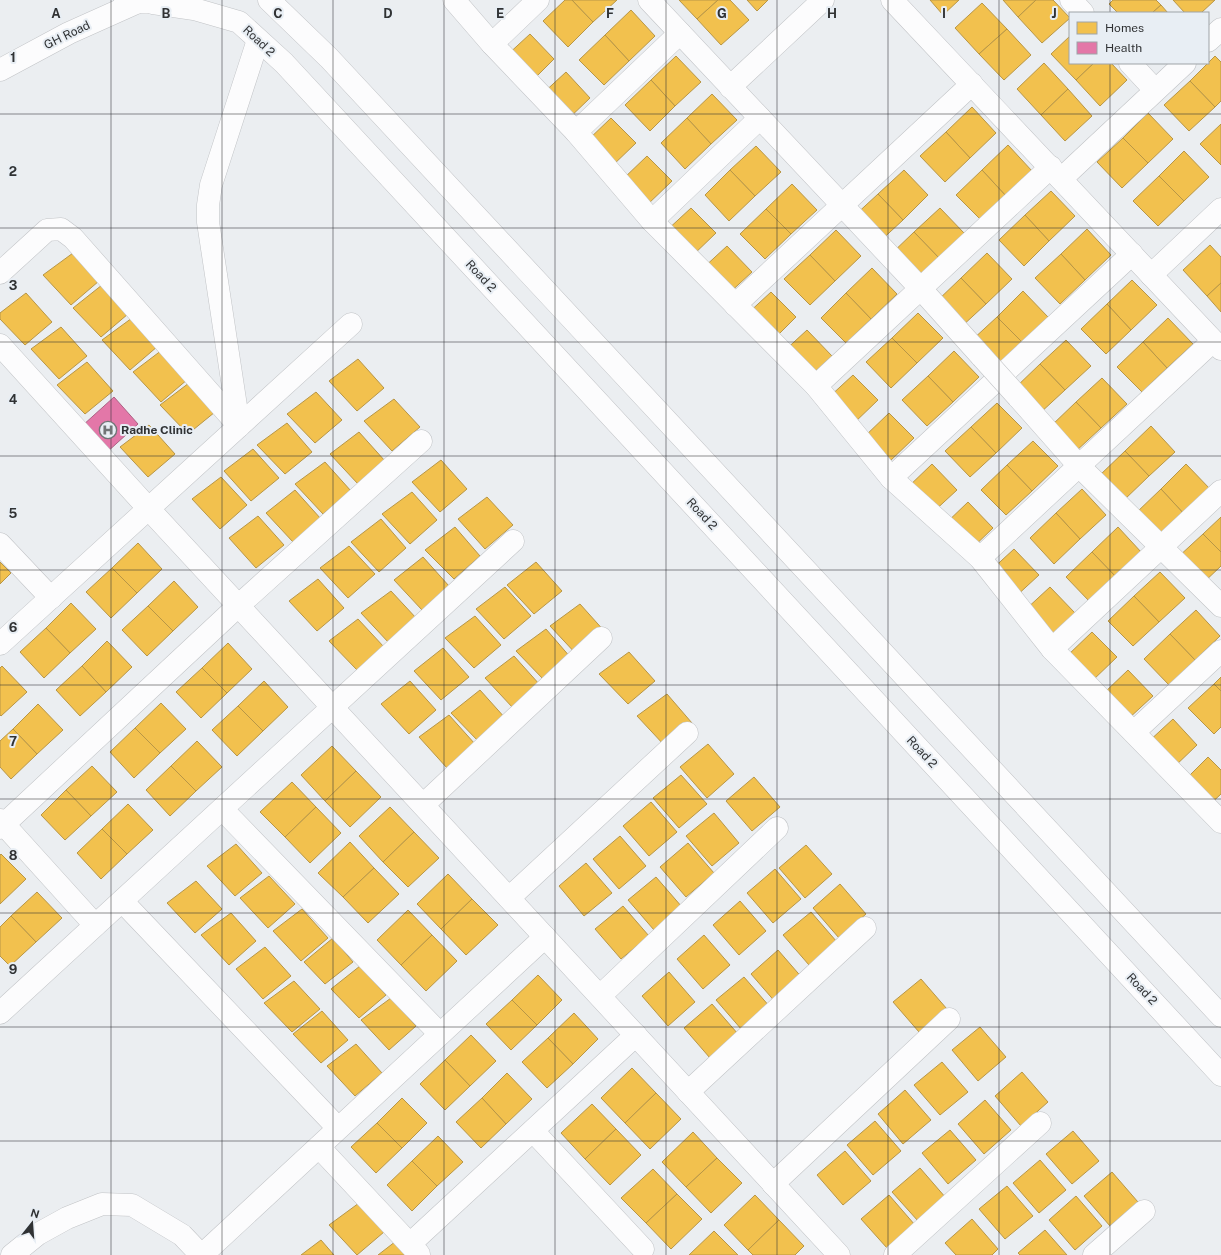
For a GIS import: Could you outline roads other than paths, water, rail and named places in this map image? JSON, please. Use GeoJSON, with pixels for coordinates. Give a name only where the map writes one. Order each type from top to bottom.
{"type":"FeatureCollection","features":[{"type":"Feature","properties":{"kind":"street"},"geometry":{"type":"LineString","coordinates":[[269,0],[328,58],[1221,1016]]}},
{"type":"Feature","properties":{"kind":"street"},"geometry":{"type":"LineString","coordinates":[[454,0],[492,44],[576,132],[652,221],[816,386],[891,478],[980,558],[1052,649],[1220,821]]}},
{"type":"Feature","properties":{"kind":"street"},"geometry":{"type":"LineString","coordinates":[[492,44],[538,0]]}},
{"type":"Feature","properties":{"kind":"street"},"geometry":{"type":"LineString","coordinates":[[649,0],[921,289],[1079,466],[1162,546],[1221,606]]}},
{"type":"Feature","properties":{"kind":"street"},"geometry":{"type":"LineString","coordinates":[[892,0],[1217,345],[1079,466],[980,558]]}},
{"type":"Feature","properties":{"kind":"street"},"geometry":{"type":"LineString","coordinates":[[1070,0],[1082,12]]}},
{"type":"Feature","properties":{"kind":"street"},"geometry":{"type":"LineString","coordinates":[[730,87],[819,1]]}},
{"type":"Feature","properties":{"kind":"street","name":"Road 2"},"geometry":{"type":"LineString","coordinates":[[146,2],[194,9],[239,22],[284,63],[1221,1075]]}},
{"type":"Feature","properties":{"kind":"street","name":"GH Road"},"geometry":{"type":"LineString","coordinates":[[0,70],[69,33],[146,2]]}},
{"type":"Feature","properties":{"kind":"street"},"geometry":{"type":"LineString","coordinates":[[1209,40],[1221,29]]}},
{"type":"Feature","properties":{"kind":"street"},"geometry":{"type":"LineString","coordinates":[[576,132],[680,33]]}},
{"type":"Feature","properties":{"kind":"street"},"geometry":{"type":"LineString","coordinates":[[239,426],[208,222],[208,205],[211,184],[258,40]]}},
{"type":"Feature","properties":{"kind":"street"},"geometry":{"type":"LineString","coordinates":[[1131,64],[1155,90]]}},
{"type":"Feature","properties":{"kind":"street"},"geometry":{"type":"LineString","coordinates":[[816,386],[921,289],[1184,64]]}},
{"type":"Feature","properties":{"kind":"street"},"geometry":{"type":"LineString","coordinates":[[735,305],[972,84]]}},
{"type":"Feature","properties":{"kind":"street"},"geometry":{"type":"LineString","coordinates":[[652,221],[760,118]]}},
{"type":"Feature","properties":{"kind":"street"},"geometry":{"type":"LineString","coordinates":[[1151,275],[1221,209]]}},
{"type":"Feature","properties":{"kind":"street"},"geometry":{"type":"LineString","coordinates":[[0,273],[47,230],[61,229],[73,238],[239,426]]}},
{"type":"Feature","properties":{"kind":"street"},"geometry":{"type":"LineString","coordinates":[[891,478],[1132,254]]}},
{"type":"Feature","properties":{"kind":"street"},"geometry":{"type":"LineString","coordinates":[[0,644],[351,324]]}},
{"type":"Feature","properties":{"kind":"street"},"geometry":{"type":"LineString","coordinates":[[0,345],[238,606],[839,1255]]}},
{"type":"Feature","properties":{"kind":"street"},"geometry":{"type":"LineString","coordinates":[[96,925],[1,824],[238,606],[421,441]]}},
{"type":"Feature","properties":{"kind":"street"},"geometry":{"type":"LineString","coordinates":[[1052,649],[1221,491]]}},
{"type":"Feature","properties":{"kind":"street"},"geometry":{"type":"LineString","coordinates":[[0,1013],[513,541]]}},
{"type":"Feature","properties":{"kind":"street"},"geometry":{"type":"LineString","coordinates":[[0,544],[51,598]]}},
{"type":"Feature","properties":{"kind":"street"},"geometry":{"type":"LineString","coordinates":[[423,805],[601,638]]}},
{"type":"Feature","properties":{"kind":"street"},"geometry":{"type":"LineString","coordinates":[[1134,732],[1221,651]]}},
{"type":"Feature","properties":{"kind":"street"},"geometry":{"type":"LineString","coordinates":[[509,898],[687,733]]}},
{"type":"Feature","properties":{"kind":"street"},"geometry":{"type":"LineString","coordinates":[[222,809],[440,1034]]}},
{"type":"Feature","properties":{"kind":"street"},"geometry":{"type":"LineString","coordinates":[[600,996],[777,828]]}},
{"type":"Feature","properties":{"kind":"street"},"geometry":{"type":"LineString","coordinates":[[122,901],[338,1128]]}},
{"type":"Feature","properties":{"kind":"street"},"geometry":{"type":"LineString","coordinates":[[688,1092],[865,928]]}},
{"type":"Feature","properties":{"kind":"street"},"geometry":{"type":"LineString","coordinates":[[12,1255],[38,1234],[67,1218],[102,1204],[109,1204],[132,1205],[182,1235],[202,1255],[545,937]]}},
{"type":"Feature","properties":{"kind":"street"},"geometry":{"type":"LineString","coordinates":[[773,1184],[949,1019]]}},
{"type":"Feature","properties":{"kind":"street"},"geometry":{"type":"LineString","coordinates":[[319,1147],[415,1249],[533,1131],[636,1035]]}},
{"type":"Feature","properties":{"kind":"street"},"geometry":{"type":"LineString","coordinates":[[896,1255],[1040,1123]]}},
{"type":"Feature","properties":{"kind":"street"},"geometry":{"type":"LineString","coordinates":[[533,1131],[643,1253]]}},
{"type":"Feature","properties":{"kind":"street"},"geometry":{"type":"LineString","coordinates":[[1094,1255],[1144,1210]]}},
{"type":"Feature","properties":{"kind":"place","name":"Radhe Clinic"},"geometry":{"type":"Point","coordinates":[108,430]}}]}
